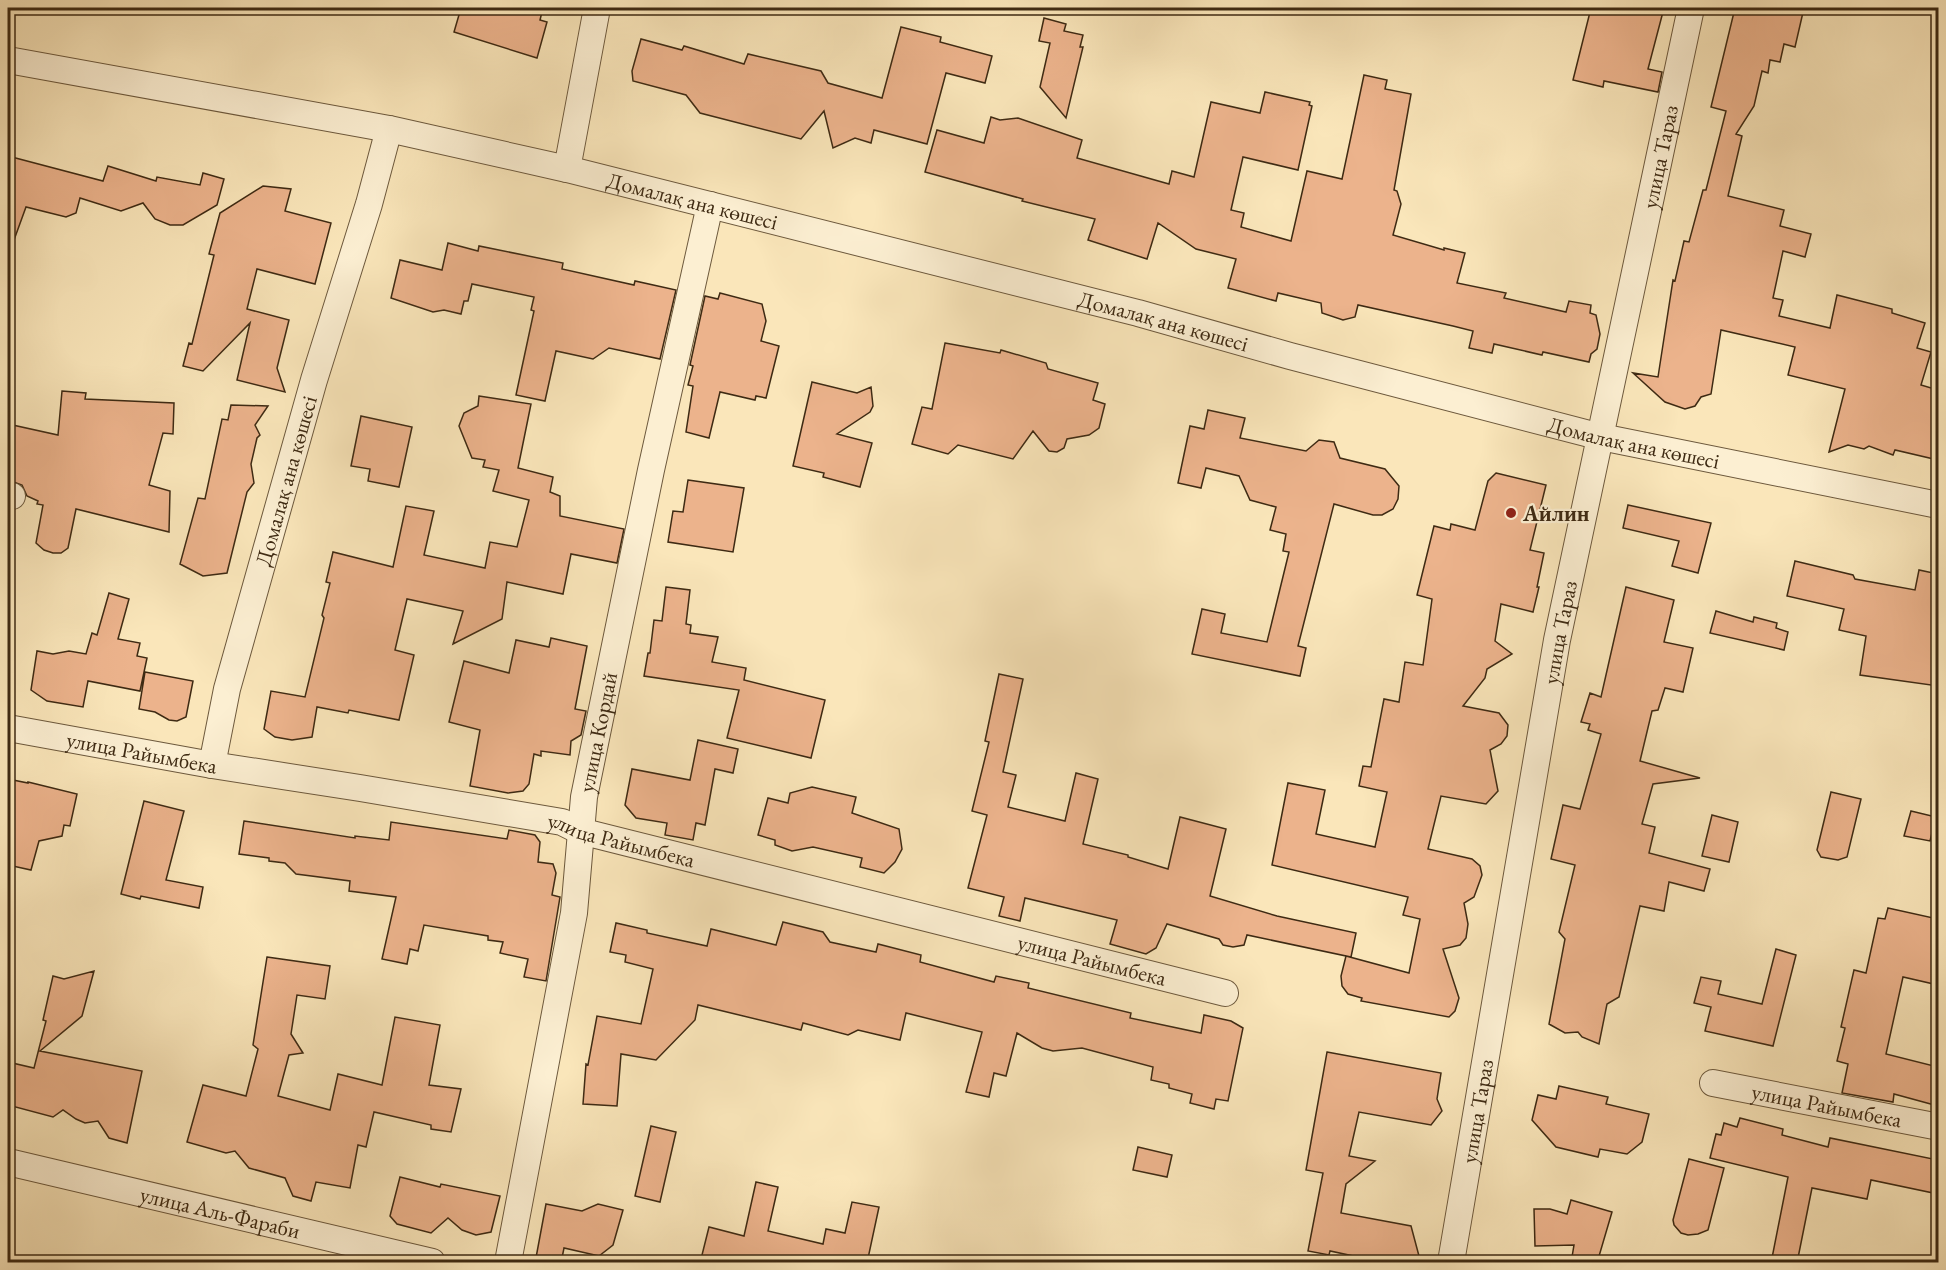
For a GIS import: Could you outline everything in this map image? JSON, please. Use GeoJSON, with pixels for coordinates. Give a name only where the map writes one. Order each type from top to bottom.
{"type":"FeatureCollection","features":[{"type":"Feature","properties":{"kind":"street"},"geometry":{"type":"LineString","coordinates":[[567,169],[597,8]]}},
{"type":"Feature","properties":{"kind":"street","name":"улица Тараз"},"geometry":{"type":"LineString","coordinates":[[1451,1263],[1557,640],[1691,8]]}},
{"type":"Feature","properties":{"kind":"street","name":"Домалақ ана көшесі"},"geometry":{"type":"LineString","coordinates":[[8,60],[388,129],[567,169],[1138,313],[1290,356],[1601,437],[1938,505]]}},
{"type":"Feature","properties":{"kind":"street","name":"Домалақ ана көшесі"},"geometry":{"type":"LineString","coordinates":[[212,765],[233,666],[314,380],[369,204],[388,129]]}},
{"type":"Feature","properties":{"kind":"street","name":"улица Кордай"},"geometry":{"type":"LineString","coordinates":[[508,1263],[574,913],[584,797],[651,470],[710,205]]}},
{"type":"Feature","properties":{"kind":"street","name":"улица Райымбека"},"geometry":{"type":"LineString","coordinates":[[8,728],[212,765],[562,822],[580,831],[1225,993]]}},
{"type":"Feature","properties":{"kind":"street","name":"улица Райымбека"},"geometry":{"type":"LineString","coordinates":[[1713,1083],[1938,1126]]}},
{"type":"Feature","properties":{"kind":"street","name":"улица Аль-Фараби"},"geometry":{"type":"LineString","coordinates":[[8,1161],[432,1263]]}},
{"type":"Feature","properties":{"kind":"building"},"geometry":{"type":"Polygon","coordinates":[[[461,8],[543,8],[540,20],[547,22],[537,58],[454,32],[461,8]]]}},
{"type":"Feature","properties":{"kind":"building"},"geometry":{"type":"Polygon","coordinates":[[[1591,8],[1664,8],[1648,69],[1662,72],[1658,92],[1604,81],[1603,87],[1573,80],[1591,8]]]}},
{"type":"Feature","properties":{"kind":"building"},"geometry":{"type":"Polygon","coordinates":[[[1735,8],[1804,8],[1795,47],[1784,44],[1780,62],[1770,60],[1768,73],[1762,71],[1754,106],[1736,134],[1742,136],[1728,196],[1784,210],[1780,226],[1811,234],[1805,257],[1783,251],[1773,298],[1783,300],[1779,316],[1830,328],[1837,295],[1892,309],[1892,313],[1925,323],[1917,348],[1931,352],[1921,385],[1938,390],[1938,460],[1895,450],[1893,455],[1869,446],[1864,449],[1848,445],[1829,452],[1845,389],[1788,375],[1795,347],[1721,330],[1711,394],[1701,397],[1695,406],[1685,409],[1665,402],[1633,373],[1658,377],[1673,280],[1675,281],[1684,241],[1689,242],[1703,190],[1706,190],[1726,111],[1711,107],[1735,8]]]}},
{"type":"Feature","properties":{"kind":"building"},"geometry":{"type":"Polygon","coordinates":[[[1044,18],[1066,24],[1064,31],[1083,35],[1080,47],[1083,47],[1066,118],[1040,87],[1050,43],[1039,41],[1044,18]]]}},
{"type":"Feature","properties":{"kind":"building"},"geometry":{"type":"Polygon","coordinates":[[[901,27],[941,37],[940,42],[992,56],[985,83],[946,73],[927,144],[874,130],[871,143],[855,138],[833,148],[824,111],[801,139],[700,113],[686,95],[633,81],[632,71],[641,39],[682,50],[684,46],[744,64],[748,54],[821,71],[828,83],[882,98],[901,27]]]}},
{"type":"Feature","properties":{"kind":"building"},"geometry":{"type":"Polygon","coordinates":[[[1364,75],[1387,80],[1385,89],[1411,94],[1394,190],[1397,191],[1401,204],[1393,235],[1444,250],[1444,248],[1465,253],[1457,283],[1506,293],[1504,298],[1566,312],[1569,301],[1591,305],[1590,313],[1596,315],[1600,334],[1597,349],[1591,354],[1589,362],[1543,352],[1542,355],[1494,344],[1492,353],[1469,348],[1473,331],[1453,326],[1358,305],[1355,317],[1343,320],[1322,313],[1321,303],[1278,293],[1276,301],[1228,288],[1236,259],[1196,249],[1158,223],[1147,259],[1088,240],[1095,219],[1022,201],[1023,199],[925,172],[937,130],[984,143],[991,117],[1000,120],[1018,118],[1082,140],[1077,158],[1169,184],[1172,171],[1194,177],[1211,102],[1260,113],[1265,92],[1310,102],[1309,105],[1312,106],[1298,170],[1243,157],[1231,210],[1244,213],[1241,227],[1291,241],[1307,171],[1342,179],[1364,75]]]}},
{"type":"Feature","properties":{"kind":"building"},"geometry":{"type":"Polygon","coordinates":[[[8,156],[103,181],[108,166],[156,181],[157,177],[200,185],[203,173],[224,179],[217,205],[183,225],[170,225],[155,219],[143,203],[121,211],[80,198],[76,213],[66,217],[26,207],[10,251],[8,250],[8,156]]]}},
{"type":"Feature","properties":{"kind":"building"},"geometry":{"type":"Polygon","coordinates":[[[263,186],[291,189],[285,211],[331,223],[315,284],[257,269],[247,309],[289,320],[277,368],[285,392],[237,380],[250,323],[203,371],[183,366],[189,343],[192,344],[214,255],[209,254],[220,213],[263,186]]]}},
{"type":"Feature","properties":{"kind":"building"},"geometry":{"type":"Polygon","coordinates":[[[448,243],[478,251],[479,246],[563,263],[562,269],[634,285],[635,281],[676,290],[660,359],[609,348],[593,359],[556,351],[545,401],[516,395],[534,311],[531,310],[534,297],[472,284],[468,301],[464,301],[461,314],[444,310],[433,312],[391,298],[400,260],[442,270],[448,243]]]}},
{"type":"Feature","properties":{"kind":"building"},"geometry":{"type":"Polygon","coordinates":[[[720,293],[762,304],[766,321],[761,341],[779,346],[766,398],[756,396],[755,400],[720,392],[709,438],[686,432],[693,386],[688,385],[705,296],[718,299],[720,293]]]}},
{"type":"Feature","properties":{"kind":"building"},"geometry":{"type":"Polygon","coordinates":[[[945,343],[1000,353],[1001,350],[1046,363],[1048,369],[1098,383],[1093,400],[1105,404],[1099,428],[1089,435],[1067,439],[1064,448],[1057,452],[1049,451],[1033,431],[1013,459],[958,445],[948,454],[912,444],[922,407],[932,409],[945,343]]]}},
{"type":"Feature","properties":{"kind":"building"},"geometry":{"type":"Polygon","coordinates":[[[812,382],[857,393],[871,387],[873,406],[870,412],[837,434],[872,443],[860,487],[823,477],[824,473],[793,466],[812,382]]]}},
{"type":"Feature","properties":{"kind":"building"},"geometry":{"type":"Polygon","coordinates":[[[62,391],[86,393],[85,399],[174,403],[173,434],[163,433],[149,485],[170,491],[169,532],[76,509],[68,548],[61,553],[53,553],[44,550],[36,543],[43,505],[37,504],[38,501],[27,496],[22,485],[8,480],[8,424],[58,435],[62,391]]]}},
{"type":"Feature","properties":{"kind":"building"},"geometry":{"type":"Polygon","coordinates":[[[479,396],[531,404],[518,468],[553,477],[550,492],[560,496],[560,516],[624,529],[617,563],[571,554],[563,594],[507,582],[502,619],[453,644],[463,611],[407,599],[395,650],[414,655],[399,720],[349,710],[348,713],[317,707],[312,737],[292,740],[275,737],[264,729],[271,691],[305,697],[324,618],[322,615],[330,583],[326,582],[333,552],[393,567],[406,506],[434,511],[424,555],[485,568],[490,542],[517,547],[529,500],[493,491],[499,470],[483,467],[485,460],[472,458],[459,426],[464,413],[478,406],[479,396]]]}},
{"type":"Feature","properties":{"kind":"building"},"geometry":{"type":"Polygon","coordinates":[[[231,405],[268,406],[255,425],[260,435],[257,438],[251,464],[254,483],[247,492],[227,573],[203,576],[180,564],[198,498],[205,499],[222,419],[228,420],[231,405]]]}},
{"type":"Feature","properties":{"kind":"building"},"geometry":{"type":"Polygon","coordinates":[[[1208,410],[1245,418],[1240,438],[1306,451],[1319,440],[1334,442],[1340,458],[1385,469],[1399,486],[1398,499],[1393,509],[1382,515],[1373,515],[1334,504],[1298,646],[1306,648],[1300,676],[1192,654],[1202,609],[1225,614],[1221,633],[1267,642],[1289,552],[1283,551],[1286,534],[1270,530],[1276,507],[1250,500],[1239,476],[1206,468],[1201,488],[1178,483],[1190,426],[1204,429],[1208,410]]]}},
{"type":"Feature","properties":{"kind":"building"},"geometry":{"type":"Polygon","coordinates":[[[361,416],[412,427],[399,487],[368,481],[370,469],[351,466],[361,416]]]}},
{"type":"Feature","properties":{"kind":"building"},"geometry":{"type":"Polygon","coordinates":[[[1496,473],[1546,485],[1530,550],[1544,553],[1533,612],[1501,604],[1495,641],[1512,654],[1487,669],[1485,678],[1463,706],[1499,713],[1508,725],[1507,736],[1501,744],[1490,750],[1498,791],[1486,804],[1441,796],[1428,849],[1472,859],[1480,866],[1482,875],[1474,897],[1464,903],[1468,924],[1466,938],[1460,945],[1443,949],[1459,998],[1455,1011],[1449,1017],[1361,1001],[1362,998],[1348,994],[1342,986],[1341,976],[1346,956],[1409,973],[1420,919],[1403,915],[1408,897],[1272,865],[1288,783],[1325,790],[1316,834],[1375,847],[1387,792],[1359,786],[1363,766],[1371,767],[1384,699],[1399,702],[1405,662],[1423,665],[1432,599],[1417,595],[1434,526],[1450,530],[1451,524],[1475,530],[1488,481],[1496,473]]]}},
{"type":"Feature","properties":{"kind":"building"},"geometry":{"type":"Polygon","coordinates":[[[688,480],[744,488],[733,552],[668,542],[673,511],[683,512],[688,480]]]}},
{"type":"Feature","properties":{"kind":"building"},"geometry":{"type":"Polygon","coordinates":[[[1628,505],[1711,523],[1698,573],[1672,566],[1679,541],[1623,528],[1628,505]]]}},
{"type":"Feature","properties":{"kind":"building"},"geometry":{"type":"Polygon","coordinates":[[[1795,561],[1853,575],[1855,579],[1915,590],[1919,570],[1938,574],[1938,686],[1860,675],[1866,636],[1839,630],[1844,609],[1787,596],[1795,561]]]}},
{"type":"Feature","properties":{"kind":"building"},"geometry":{"type":"Polygon","coordinates":[[[666,587],[690,590],[686,624],[691,625],[690,633],[718,637],[712,662],[746,668],[744,680],[825,700],[811,758],[727,738],[739,690],[644,676],[648,653],[650,653],[654,620],[662,621],[666,587]]]}},
{"type":"Feature","properties":{"kind":"building"},"geometry":{"type":"Polygon","coordinates":[[[1626,587],[1674,600],[1664,642],[1693,648],[1683,692],[1665,688],[1658,710],[1652,711],[1640,761],[1700,778],[1653,784],[1642,824],[1655,827],[1649,853],[1710,869],[1704,891],[1669,882],[1664,911],[1640,906],[1619,997],[1607,1004],[1599,1044],[1582,1037],[1578,1032],[1565,1033],[1549,1024],[1565,939],[1559,932],[1575,865],[1551,859],[1563,805],[1580,809],[1601,734],[1588,730],[1590,724],[1581,722],[1590,693],[1601,697],[1626,587]]]}},
{"type":"Feature","properties":{"kind":"building"},"geometry":{"type":"Polygon","coordinates":[[[109,593],[129,599],[118,639],[140,643],[137,656],[147,658],[140,691],[88,681],[83,707],[47,701],[31,690],[37,651],[53,654],[69,651],[86,654],[92,633],[97,635],[109,593]]]}},
{"type":"Feature","properties":{"kind":"building"},"geometry":{"type":"Polygon","coordinates":[[[1716,611],[1753,622],[1754,617],[1777,623],[1776,628],[1788,632],[1784,650],[1710,633],[1716,611]]]}},
{"type":"Feature","properties":{"kind":"building"},"geometry":{"type":"Polygon","coordinates":[[[551,638],[587,646],[575,709],[586,711],[581,735],[571,741],[570,755],[541,751],[541,756],[534,754],[529,784],[523,791],[508,793],[470,786],[480,730],[449,722],[464,661],[509,673],[516,640],[549,647],[551,638]]]}},
{"type":"Feature","properties":{"kind":"building"},"geometry":{"type":"Polygon","coordinates":[[[145,672],[193,681],[186,717],[177,721],[169,720],[155,712],[139,709],[145,672]]]}},
{"type":"Feature","properties":{"kind":"building"},"geometry":{"type":"Polygon","coordinates":[[[999,674],[1023,679],[1003,772],[1016,775],[1008,807],[1065,821],[1076,773],[1098,779],[1083,844],[1128,855],[1128,857],[1168,869],[1180,817],[1226,829],[1210,896],[1277,916],[1356,933],[1351,957],[1247,935],[1244,945],[1233,947],[1223,945],[1219,939],[1167,924],[1156,948],[1146,954],[1110,944],[1117,920],[1025,898],[1020,921],[999,916],[1004,897],[968,888],[987,815],[972,811],[989,742],[985,741],[999,674]]]}},
{"type":"Feature","properties":{"kind":"building"},"geometry":{"type":"Polygon","coordinates":[[[698,740],[738,749],[733,773],[715,769],[705,825],[696,823],[693,840],[665,835],[667,823],[636,818],[625,805],[632,769],[690,780],[698,740]]]}},
{"type":"Feature","properties":{"kind":"building"},"geometry":{"type":"Polygon","coordinates":[[[8,779],[77,794],[70,826],[64,825],[62,836],[39,841],[31,870],[8,865],[8,779]]]}},
{"type":"Feature","properties":{"kind":"building"},"geometry":{"type":"Polygon","coordinates":[[[812,787],[856,797],[852,813],[899,829],[902,849],[895,862],[884,873],[860,867],[862,858],[813,847],[792,851],[775,845],[775,840],[758,835],[768,798],[788,803],[790,793],[812,787]]]}},
{"type":"Feature","properties":{"kind":"building"},"geometry":{"type":"Polygon","coordinates":[[[1831,792],[1861,799],[1847,857],[1838,860],[1821,857],[1817,850],[1831,792]]]}},
{"type":"Feature","properties":{"kind":"building"},"geometry":{"type":"Polygon","coordinates":[[[144,801],[184,811],[166,880],[203,887],[199,908],[121,894],[144,801]]]}},
{"type":"Feature","properties":{"kind":"building"},"geometry":{"type":"Polygon","coordinates":[[[1911,811],[1936,817],[1930,841],[1904,836],[1911,811]]]}},
{"type":"Feature","properties":{"kind":"building"},"geometry":{"type":"Polygon","coordinates":[[[1712,815],[1738,822],[1729,862],[1702,856],[1712,815]]]}},
{"type":"Feature","properties":{"kind":"building"},"geometry":{"type":"Polygon","coordinates":[[[244,821],[355,838],[355,836],[389,840],[391,822],[507,839],[509,830],[535,835],[540,842],[538,862],[553,864],[556,873],[552,895],[560,897],[546,981],[524,977],[528,959],[500,953],[503,942],[488,940],[488,936],[424,925],[418,951],[410,949],[407,964],[382,959],[396,897],[349,891],[350,881],[296,874],[285,863],[269,861],[269,858],[239,854],[244,821]]]}},
{"type":"Feature","properties":{"kind":"building"},"geometry":{"type":"Polygon","coordinates":[[[1888,908],[1938,919],[1938,985],[1903,977],[1886,1054],[1938,1067],[1938,1106],[1894,1094],[1893,1102],[1842,1093],[1848,1064],[1837,1061],[1845,1028],[1841,1027],[1854,970],[1866,973],[1878,918],[1885,919],[1888,908]]]}},
{"type":"Feature","properties":{"kind":"building"},"geometry":{"type":"Polygon","coordinates":[[[783,922],[823,932],[830,942],[876,952],[878,944],[921,955],[920,962],[994,982],[996,976],[1029,983],[1028,988],[1131,1013],[1130,1018],[1201,1033],[1204,1015],[1231,1021],[1243,1028],[1228,1101],[1216,1099],[1214,1109],[1190,1103],[1192,1094],[1169,1088],[1169,1084],[1151,1080],[1153,1067],[1082,1048],[1053,1051],[1042,1048],[1017,1033],[1006,1076],[994,1073],[989,1097],[966,1092],[982,1032],[906,1013],[900,1040],[858,1030],[848,1035],[803,1023],[801,1030],[698,1005],[695,1020],[656,1060],[621,1054],[617,1106],[583,1104],[586,1064],[588,1065],[597,1016],[641,1024],[653,969],[625,962],[626,955],[610,952],[616,923],[647,930],[647,933],[707,946],[711,929],[776,945],[783,922]]]}},
{"type":"Feature","properties":{"kind":"building"},"geometry":{"type":"Polygon","coordinates":[[[1776,949],[1796,955],[1773,1046],[1705,1031],[1711,1007],[1694,1003],[1701,977],[1721,981],[1718,994],[1762,1004],[1776,949]]]}},
{"type":"Feature","properties":{"kind":"building"},"geometry":{"type":"Polygon","coordinates":[[[267,957],[330,966],[325,999],[297,995],[291,1034],[303,1053],[289,1055],[278,1096],[330,1110],[338,1074],[382,1085],[395,1017],[440,1025],[429,1085],[461,1089],[451,1132],[431,1129],[431,1125],[374,1112],[366,1147],[358,1145],[350,1188],[316,1182],[311,1201],[293,1196],[285,1178],[249,1168],[235,1151],[226,1153],[187,1142],[203,1085],[246,1096],[258,1049],[253,1045],[267,957]]]}},
{"type":"Feature","properties":{"kind":"building"},"geometry":{"type":"Polygon","coordinates":[[[94,971],[82,1016],[40,1051],[142,1071],[127,1143],[109,1138],[98,1121],[85,1123],[63,1110],[53,1117],[8,1105],[8,1062],[34,1068],[46,1021],[43,1020],[53,976],[64,979],[94,971]]]}},
{"type":"Feature","properties":{"kind":"building"},"geometry":{"type":"Polygon","coordinates":[[[1327,1052],[1441,1073],[1437,1099],[1442,1111],[1431,1125],[1359,1112],[1349,1156],[1375,1161],[1346,1184],[1341,1213],[1411,1226],[1419,1256],[1409,1263],[1386,1263],[1330,1251],[1329,1255],[1308,1251],[1323,1173],[1306,1170],[1327,1052]]]}},
{"type":"Feature","properties":{"kind":"building"},"geometry":{"type":"Polygon","coordinates":[[[1559,1086],[1608,1097],[1606,1104],[1649,1114],[1642,1142],[1627,1154],[1600,1149],[1598,1157],[1556,1147],[1532,1120],[1538,1095],[1556,1099],[1559,1086]]]}},
{"type":"Feature","properties":{"kind":"building"},"geometry":{"type":"Polygon","coordinates":[[[1740,1118],[1783,1129],[1782,1135],[1828,1147],[1830,1138],[1938,1160],[1938,1194],[1871,1180],[1867,1199],[1812,1188],[1797,1263],[1771,1263],[1788,1177],[1710,1158],[1716,1134],[1721,1135],[1724,1123],[1737,1127],[1740,1118]]]}},
{"type":"Feature","properties":{"kind":"building"},"geometry":{"type":"Polygon","coordinates":[[[651,1126],[676,1132],[660,1202],[635,1196],[651,1126]]]}},
{"type":"Feature","properties":{"kind":"building"},"geometry":{"type":"Polygon","coordinates":[[[1138,1147],[1172,1155],[1167,1177],[1133,1170],[1138,1147]]]}},
{"type":"Feature","properties":{"kind":"building"},"geometry":{"type":"Polygon","coordinates":[[[1689,1159],[1724,1168],[1708,1230],[1688,1235],[1681,1233],[1673,1220],[1689,1159]]]}},
{"type":"Feature","properties":{"kind":"building"},"geometry":{"type":"Polygon","coordinates":[[[400,1177],[440,1187],[441,1184],[500,1196],[491,1232],[476,1235],[462,1230],[448,1218],[431,1233],[397,1224],[390,1216],[400,1177]]]}},
{"type":"Feature","properties":{"kind":"building"},"geometry":{"type":"Polygon","coordinates":[[[756,1182],[778,1187],[768,1231],[823,1244],[826,1229],[845,1233],[852,1202],[879,1207],[867,1263],[700,1263],[709,1227],[744,1236],[756,1182]]]}},
{"type":"Feature","properties":{"kind":"building"},"geometry":{"type":"Polygon","coordinates":[[[1571,1200],[1612,1212],[1597,1263],[1571,1263],[1574,1245],[1535,1246],[1534,1209],[1550,1209],[1567,1214],[1571,1200]]]}},
{"type":"Feature","properties":{"kind":"building"},"geometry":{"type":"Polygon","coordinates":[[[546,1204],[582,1211],[598,1204],[623,1210],[613,1245],[599,1256],[564,1248],[561,1263],[535,1263],[546,1204]]]}},
{"type":"Feature","properties":{"kind":"place","name":"Айлин"},"geometry":{"type":"Point","coordinates":[1511,513]}}]}
